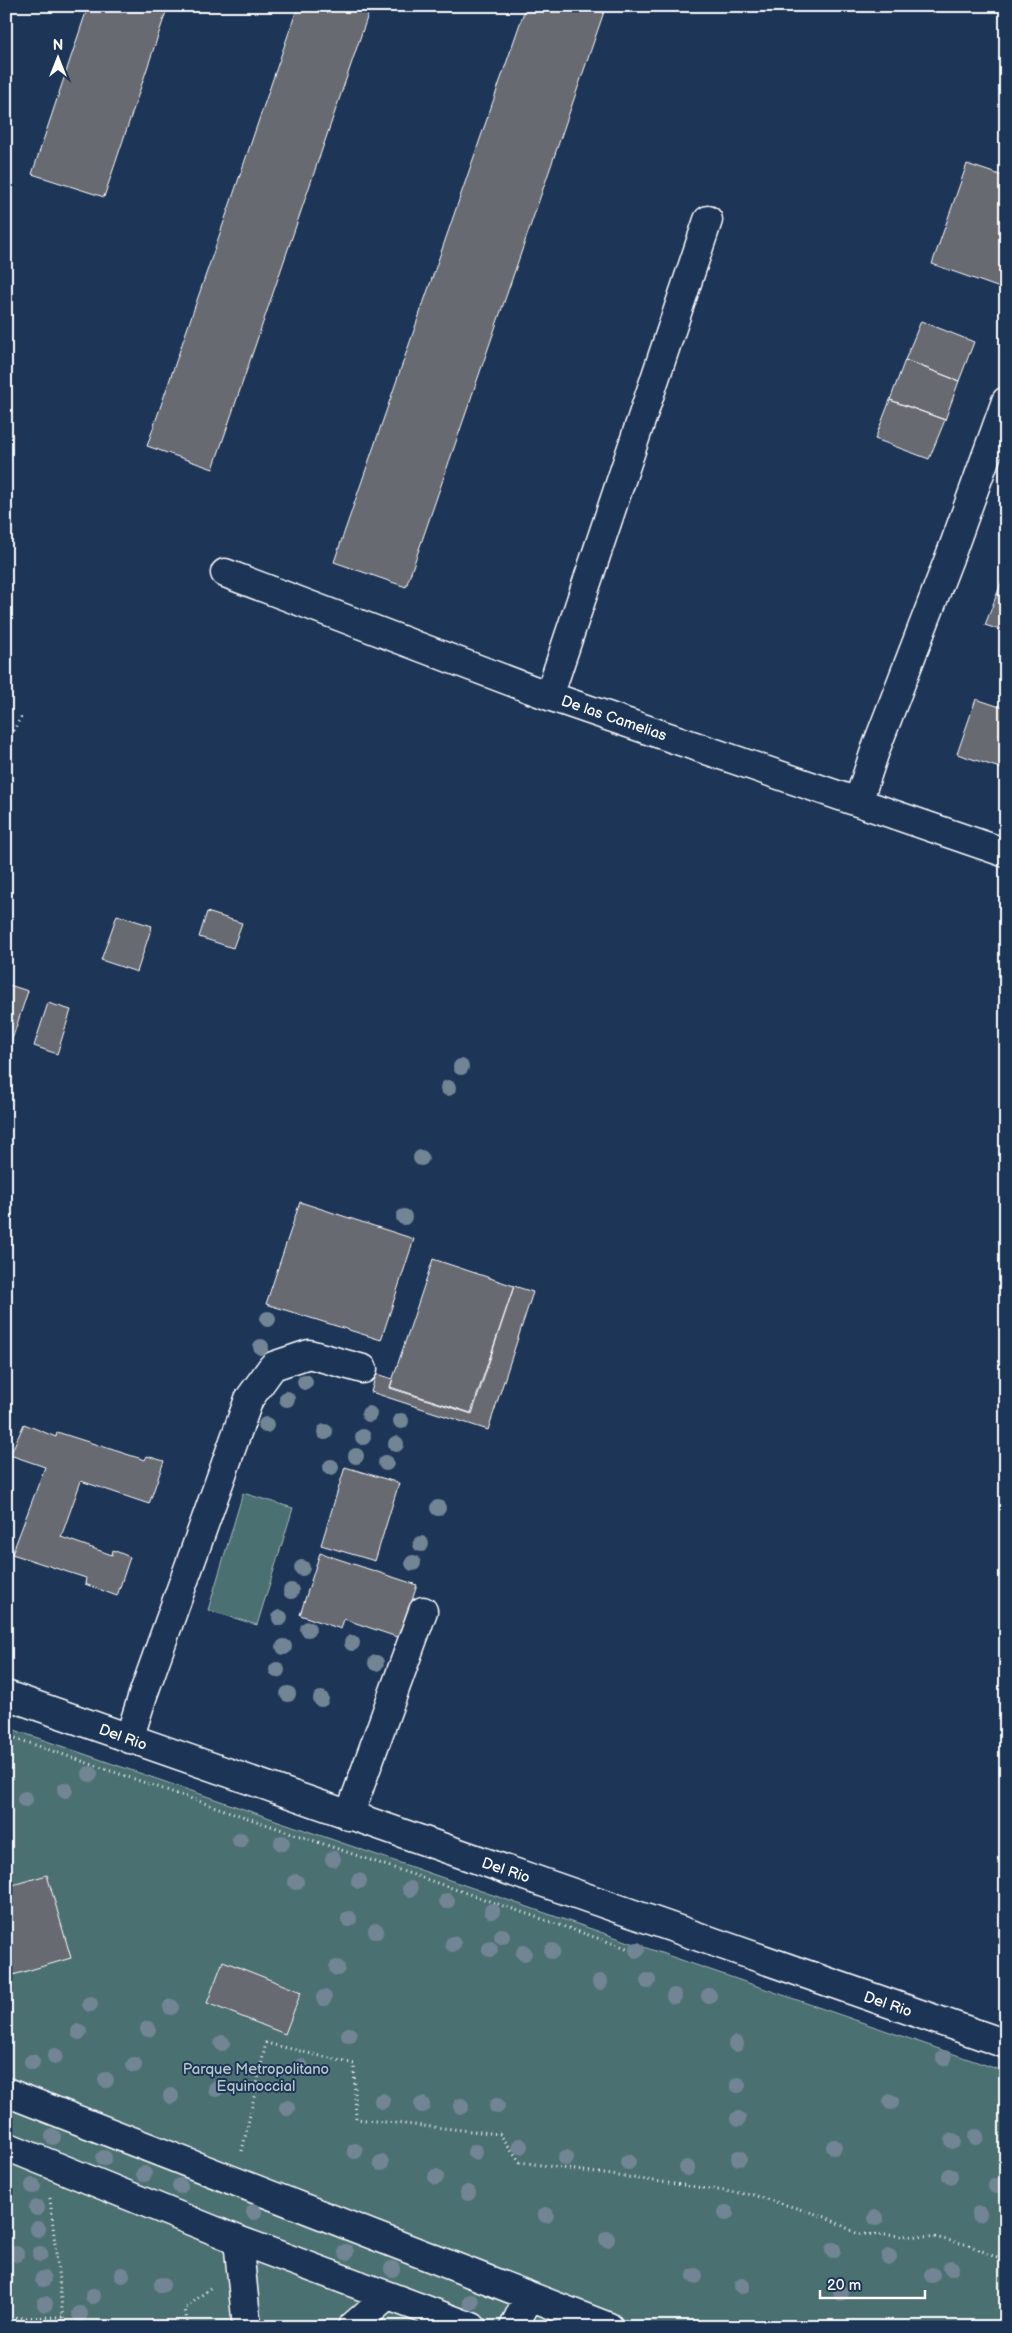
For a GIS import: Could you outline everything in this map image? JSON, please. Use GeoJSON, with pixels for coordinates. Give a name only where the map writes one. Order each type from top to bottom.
{"type":"FeatureCollection","features":[{"type":"Feature","properties":{"kind":"street"},"geometry":{"type":"LineString","coordinates":[[549,696],[708,220]]}},
{"type":"Feature","properties":{"kind":"street"},"geometry":{"type":"LineString","coordinates":[[858,802],[876,748],[953,548],[1006,401]]}},
{"type":"Feature","properties":{"kind":"street","name":"De las Camelias"},"geometry":{"type":"LineString","coordinates":[[225,573],[549,696],[1006,854]]}},
{"type":"Feature","properties":{"kind":"street"},"geometry":{"type":"LineString","coordinates":[[129,1739],[249,1399],[273,1366],[309,1354],[364,1369]]}},
{"type":"Feature","properties":{"kind":"street"},"geometry":{"type":"LineString","coordinates":[[349,1816],[423,1611]]}},
{"type":"Feature","properties":{"kind":"street","name":"Del Rio"},"geometry":{"type":"LineString","coordinates":[[6,1695],[1006,2044]]}},
{"type":"Feature","properties":{"kind":"street"},"geometry":{"type":"LineString","coordinates":[[6,2092],[609,2327]]}},
{"type":"Feature","properties":{"kind":"street"},"geometry":{"type":"LineString","coordinates":[[6,2146],[238,2240],[472,2327]]}},
{"type":"Feature","properties":{"kind":"street"},"geometry":{"type":"LineString","coordinates":[[238,2240],[247,2327]]}},
{"type":"Feature","properties":{"kind":"street"},"geometry":{"type":"LineString","coordinates":[[352,2327],[387,2296]]}},
{"type":"Feature","properties":{"kind":"street"},"geometry":{"type":"LineString","coordinates":[[514,2327],[529,2296]]}},
{"type":"Feature","properties":{"kind":"path"},"geometry":{"type":"LineString","coordinates":[[6,744],[22,716]]}},
{"type":"Feature","properties":{"kind":"path"},"geometry":{"type":"LineString","coordinates":[[6,1736],[648,1956]]}},
{"type":"Feature","properties":{"kind":"path"},"geometry":{"type":"LineString","coordinates":[[235,2181],[266,2044],[354,2064],[356,2119],[500,2134],[520,2162],[753,2195],[826,2217],[858,2234],[934,2237],[969,2245],[1006,2262]]}},
{"type":"Feature","properties":{"kind":"path"},"geometry":{"type":"LineString","coordinates":[[50,2197],[64,2327]]}},
{"type":"Feature","properties":{"kind":"path"},"geometry":{"type":"LineString","coordinates":[[188,2327],[185,2309],[215,2284]]}},
{"type":"Feature","properties":{"kind":"path"},"geometry":{"type":"LineString","coordinates":[[6,2318],[63,2317]]}},
{"type":"Feature","properties":{"kind":"green space"},"geometry":{"type":"Polygon","coordinates":[[[243,1493],[293,1508],[257,1625],[208,1610],[243,1493]]]}},
{"type":"Feature","properties":{"kind":"green space","name":"Parque Metropolitano Equinoccial"},"geometry":{"type":"Polygon","coordinates":[[[6,1727],[1006,2072],[1006,2327],[6,2327],[6,1727]]]}},
{"type":"Feature","properties":{"kind":"building"},"geometry":{"type":"Polygon","coordinates":[[[88,6],[168,6],[104,197],[32,174],[88,6]]]}},
{"type":"Feature","properties":{"kind":"building"},"geometry":{"type":"Polygon","coordinates":[[[298,6],[371,6],[213,469],[147,446],[298,6]]]}},
{"type":"Feature","properties":{"kind":"building"},"geometry":{"type":"Polygon","coordinates":[[[526,6],[606,6],[406,587],[334,562],[526,6]]]}},
{"type":"Feature","properties":{"kind":"building"},"geometry":{"type":"Polygon","coordinates":[[[967,164],[1006,177],[1006,272],[1000,288],[932,264],[967,164]]]}},
{"type":"Feature","properties":{"kind":"building"},"geometry":{"type":"Polygon","coordinates":[[[921,321],[974,342],[959,381],[905,360],[921,321]]]}},
{"type":"Feature","properties":{"kind":"building"},"geometry":{"type":"Polygon","coordinates":[[[905,360],[959,381],[945,420],[890,400],[905,360]]]}},
{"type":"Feature","properties":{"kind":"building"},"geometry":{"type":"Polygon","coordinates":[[[890,400],[945,420],[929,459],[875,439],[890,400]]]}},
{"type":"Feature","properties":{"kind":"building"},"geometry":{"type":"Polygon","coordinates":[[[1006,571],[1006,598],[997,594],[1006,571]]]}},
{"type":"Feature","properties":{"kind":"building"},"geometry":{"type":"Polygon","coordinates":[[[997,594],[1006,598],[1006,632],[985,625],[997,594]]]}},
{"type":"Feature","properties":{"kind":"building"},"geometry":{"type":"Polygon","coordinates":[[[976,699],[1006,709],[1006,770],[957,754],[976,699]]]}},
{"type":"Feature","properties":{"kind":"building"},"geometry":{"type":"Polygon","coordinates":[[[207,912],[242,923],[233,948],[199,937],[207,912]]]}},
{"type":"Feature","properties":{"kind":"building"},"geometry":{"type":"Polygon","coordinates":[[[117,915],[152,926],[137,972],[101,960],[117,915]]]}},
{"type":"Feature","properties":{"kind":"building"},"geometry":{"type":"Polygon","coordinates":[[[6,984],[28,991],[6,1058],[6,984]]]}},
{"type":"Feature","properties":{"kind":"building"},"geometry":{"type":"Polygon","coordinates":[[[48,1003],[71,1010],[57,1054],[34,1046],[48,1003]]]}},
{"type":"Feature","properties":{"kind":"building"},"geometry":{"type":"Polygon","coordinates":[[[300,1202],[414,1239],[381,1340],[266,1304],[300,1202]]]}},
{"type":"Feature","properties":{"kind":"building"},"geometry":{"type":"Polygon","coordinates":[[[433,1259],[514,1286],[471,1413],[390,1387],[433,1259]]]}},
{"type":"Feature","properties":{"kind":"building"},"geometry":{"type":"Polygon","coordinates":[[[514,1286],[533,1292],[488,1430],[371,1392],[376,1374],[393,1379],[390,1388],[472,1414],[514,1286]]]}},
{"type":"Feature","properties":{"kind":"building"},"geometry":{"type":"Polygon","coordinates":[[[24,1424],[56,1437],[57,1432],[145,1460],[147,1456],[164,1461],[149,1504],[81,1481],[61,1537],[112,1555],[113,1550],[130,1557],[117,1596],[85,1584],[86,1578],[12,1554],[45,1467],[10,1455],[24,1424]]]}},
{"type":"Feature","properties":{"kind":"building"},"geometry":{"type":"Polygon","coordinates":[[[345,1467],[399,1483],[375,1561],[321,1545],[345,1467]]]}},
{"type":"Feature","properties":{"kind":"building"},"geometry":{"type":"Polygon","coordinates":[[[320,1553],[417,1585],[400,1638],[344,1619],[341,1629],[300,1615],[320,1553]]]}},
{"type":"Feature","properties":{"kind":"building"},"geometry":{"type":"Polygon","coordinates":[[[47,1875],[71,1958],[13,1975],[6,1952],[6,1887],[47,1875]]]}},
{"type":"Feature","properties":{"kind":"building"},"geometry":{"type":"Polygon","coordinates":[[[223,1961],[301,1992],[285,2034],[207,2003],[223,1961]]]}}]}
